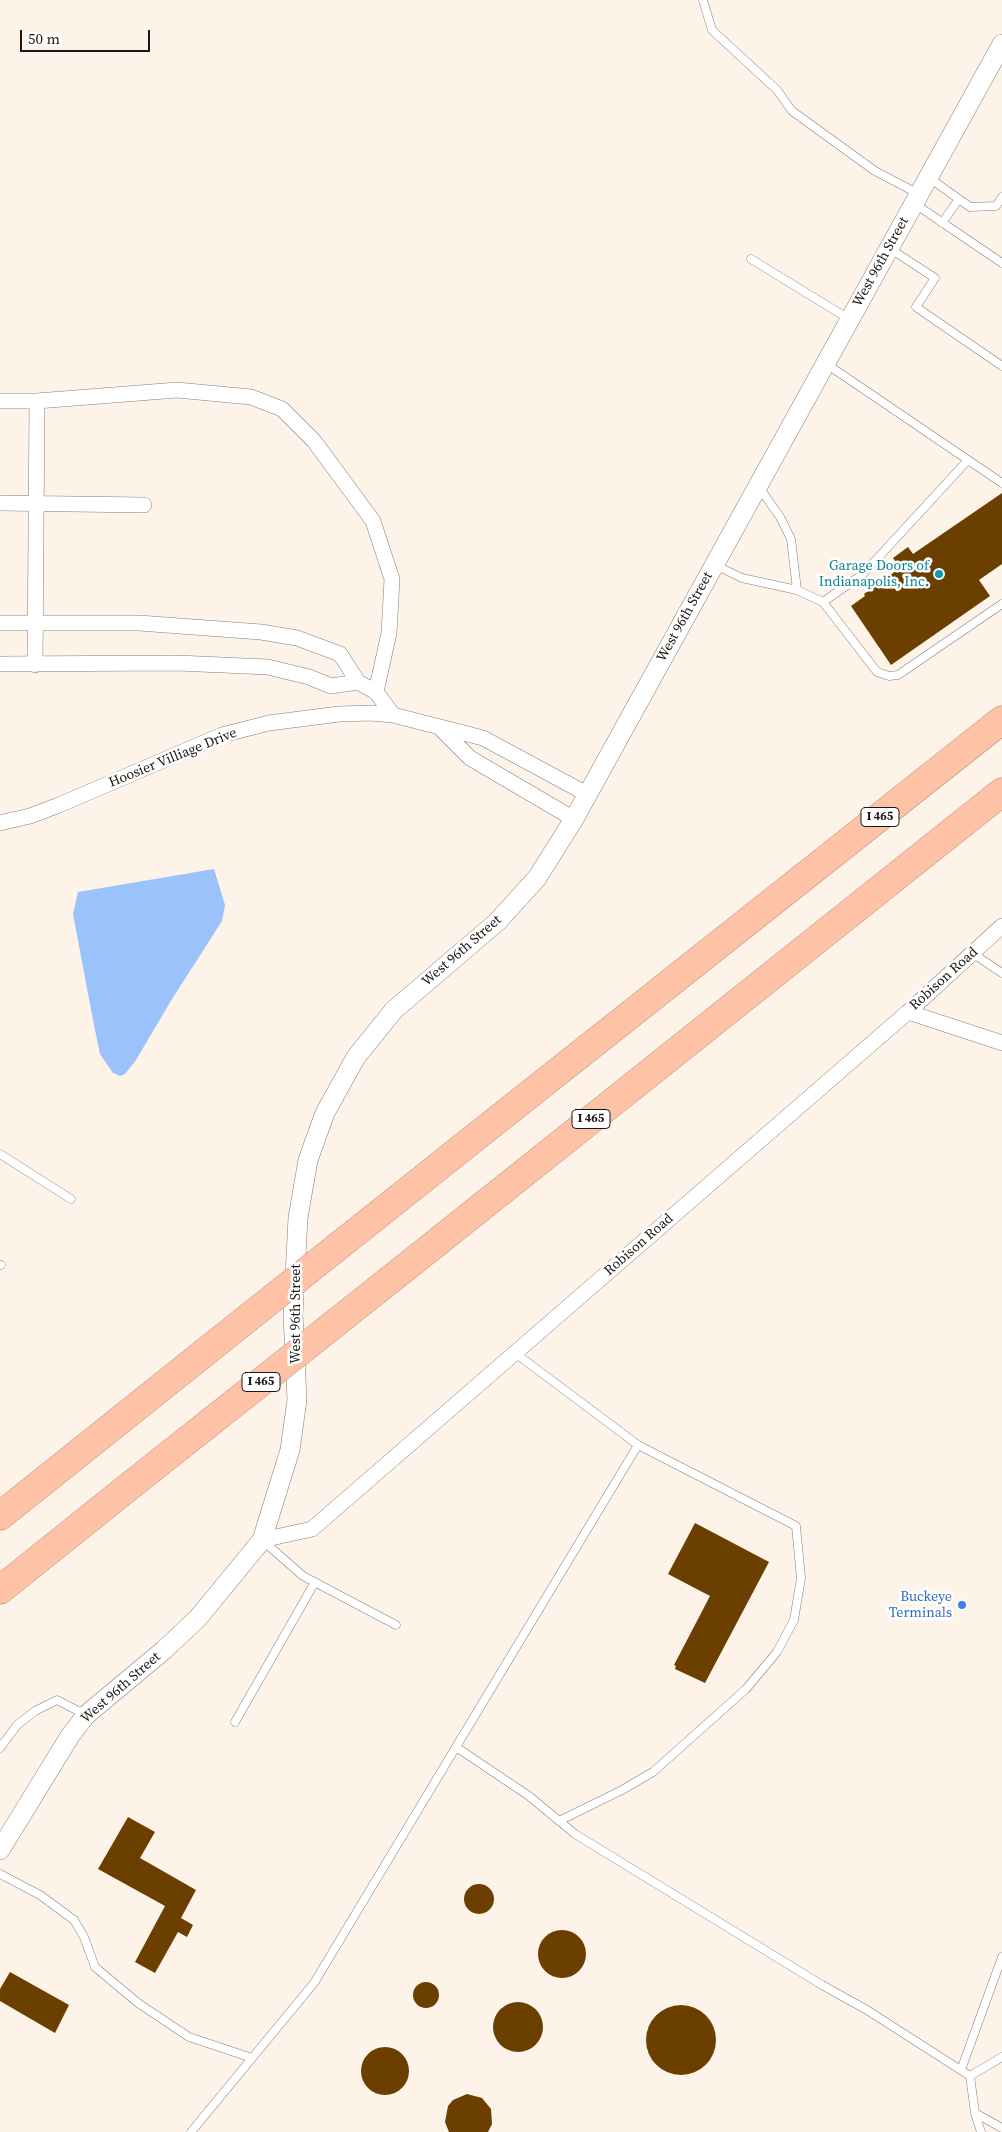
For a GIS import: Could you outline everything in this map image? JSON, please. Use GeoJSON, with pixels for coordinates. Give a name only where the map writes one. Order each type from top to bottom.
{"type":"FeatureCollection","features":[{"type":"Feature","properties":{"kind":"highway","name":"I 465"},"geometry":{"type":"LineString","coordinates":[[0,1516],[1002,720]]}},
{"type":"Feature","properties":{"kind":"highway","name":"I 465"},"geometry":{"type":"LineString","coordinates":[[0,1590],[1002,792]]}},
{"type":"Feature","properties":{"kind":"street","name":"West 96th Street"},"geometry":{"type":"LineString","coordinates":[[0,1850],[70,1736],[86,1715],[164,1650],[198,1618],[262,1540],[291,1442],[297,1400],[293,1314],[298,1218],[308,1160],[325,1113],[356,1057],[394,1010],[497,922],[537,878],[574,819],[1001,48]]}},
{"type":"Feature","properties":{"kind":"street"},"geometry":{"type":"LineString","coordinates":[[0,401],[37,401],[177,390],[251,397],[282,409],[314,441],[373,521],[392,579],[389,633],[376,692]]}},
{"type":"Feature","properties":{"kind":"street"},"geometry":{"type":"LineString","coordinates":[[35,665],[37,401]]}},
{"type":"Feature","properties":{"kind":"street"},"geometry":{"type":"LineString","coordinates":[[0,503],[144,505]]}},
{"type":"Feature","properties":{"kind":"street"},"geometry":{"type":"LineString","coordinates":[[0,623],[139,623],[261,632],[297,638],[340,654],[358,682],[376,692],[393,715]]}},
{"type":"Feature","properties":{"kind":"street"},"geometry":{"type":"LineString","coordinates":[[0,664],[177,663],[268,667],[309,677],[331,686],[358,682]]}},
{"type":"Feature","properties":{"kind":"street","name":"Hoosier Villiage Drive"},"geometry":{"type":"LineString","coordinates":[[0,823],[30,816],[52,808],[214,738],[245,729],[296,719],[339,714],[371,713],[393,715],[483,738],[587,794]]}},
{"type":"Feature","properties":{"kind":"street"},"geometry":{"type":"LineString","coordinates":[[439,727],[470,758],[574,819]]}},
{"type":"Feature","properties":{"kind":"street","name":"Robison Road"},"geometry":{"type":"LineString","coordinates":[[262,1540],[312,1529],[908,1012],[1002,926]]}},
{"type":"Feature","properties":{"kind":"street"},"geometry":{"type":"LineString","coordinates":[[908,1012],[1002,1043]]}},
{"type":"Feature","properties":{"kind":"lane"},"geometry":{"type":"LineString","coordinates":[[702,0],[712,30],[776,90],[792,112],[916,199],[942,222],[1002,264]]}},
{"type":"Feature","properties":{"kind":"lane"},"geometry":{"type":"LineString","coordinates":[[928,177],[970,207],[996,206],[1002,197]]}},
{"type":"Feature","properties":{"kind":"lane"},"geometry":{"type":"LineString","coordinates":[[942,222],[959,199]]}},
{"type":"Feature","properties":{"kind":"lane"},"geometry":{"type":"LineString","coordinates":[[889,248],[935,278],[916,307],[1002,366]]}},
{"type":"Feature","properties":{"kind":"lane"},"geometry":{"type":"LineString","coordinates":[[751,259],[850,319]]}},
{"type":"Feature","properties":{"kind":"lane"},"geometry":{"type":"LineString","coordinates":[[825,364],[1002,483]]}},
{"type":"Feature","properties":{"kind":"lane"},"geometry":{"type":"LineString","coordinates":[[823,602],[863,574],[968,460]]}},
{"type":"Feature","properties":{"kind":"lane"},"geometry":{"type":"LineString","coordinates":[[758,485],[780,518],[791,539],[797,590]]}},
{"type":"Feature","properties":{"kind":"lane"},"geometry":{"type":"LineString","coordinates":[[714,564],[742,578],[797,590],[823,602],[877,672],[889,676],[898,675],[1002,604]]}},
{"type":"Feature","properties":{"kind":"lane"},"geometry":{"type":"LineString","coordinates":[[972,953],[1002,973]]}},
{"type":"Feature","properties":{"kind":"lane"},"geometry":{"type":"LineString","coordinates":[[0,1154],[71,1199]]}},
{"type":"Feature","properties":{"kind":"lane"},"geometry":{"type":"LineString","coordinates":[[515,1353],[638,1445],[796,1526],[801,1578],[794,1620],[777,1652],[746,1688],[652,1772],[622,1790],[559,1821]]}},
{"type":"Feature","properties":{"kind":"lane"},"geometry":{"type":"LineString","coordinates":[[191,2132],[314,1983],[638,1445]]}},
{"type":"Feature","properties":{"kind":"lane"},"geometry":{"type":"LineString","coordinates":[[262,1540],[302,1576],[396,1625]]}},
{"type":"Feature","properties":{"kind":"lane"},"geometry":{"type":"LineString","coordinates":[[235,1722],[315,1582]]}},
{"type":"Feature","properties":{"kind":"lane"},"geometry":{"type":"LineString","coordinates":[[0,1748],[17,1725],[36,1711],[57,1700],[86,1715]]}},
{"type":"Feature","properties":{"kind":"lane"},"geometry":{"type":"LineString","coordinates":[[456,1747],[529,1796],[575,1834],[822,1985],[867,2010],[970,2076]]}},
{"type":"Feature","properties":{"kind":"lane"},"geometry":{"type":"LineString","coordinates":[[0,1874],[40,1895],[74,1920],[84,1937],[94,1967],[138,2003],[189,2037],[252,2058]]}},
{"type":"Feature","properties":{"kind":"lane"},"geometry":{"type":"LineString","coordinates":[[960,2070],[1002,1956]]}},
{"type":"Feature","properties":{"kind":"lane"},"geometry":{"type":"LineString","coordinates":[[970,2076],[1002,2057]]}},
{"type":"Feature","properties":{"kind":"lane"},"geometry":{"type":"LineString","coordinates":[[970,2076],[975,2113],[981,2132]]}},
{"type":"Feature","properties":{"kind":"lane"},"geometry":{"type":"LineString","coordinates":[[975,2113],[1002,2128]]}},
{"type":"Feature","properties":{"kind":"water"},"geometry":{"type":"Polygon","coordinates":[[[214,869],[225,905],[222,921],[136,1060],[125,1074],[120,1076],[113,1073],[100,1054],[93,1020],[73,914],[78,892],[214,869]]]}},
{"type":"Feature","properties":{"kind":"building","name":"Garage Doors of Indianapolis, Inc."},"geometry":{"type":"Polygon","coordinates":[[[1002,493],[1002,564],[979,580],[990,596],[891,665],[851,606],[865,596],[864,594],[900,568],[893,558],[908,547],[913,554],[1002,493]]]}},
{"type":"Feature","properties":{"kind":"building"},"geometry":{"type":"Polygon","coordinates":[[[695,1523],[769,1562],[705,1683],[675,1669],[676,1666],[674,1665],[710,1596],[668,1574],[695,1523]]]}},
{"type":"Feature","properties":{"kind":"building"},"geometry":{"type":"Polygon","coordinates":[[[128,1817],[155,1832],[140,1858],[196,1890],[181,1918],[193,1925],[187,1937],[178,1932],[155,1973],[135,1962],[165,1906],[98,1869],[128,1817]]]}},
{"type":"Feature","properties":{"kind":"building"},"geometry":{"type":"Polygon","coordinates":[[[479,1884],[489,1889],[494,1899],[489,1909],[479,1914],[469,1909],[464,1899],[469,1889],[479,1884]]]}},
{"type":"Feature","properties":{"kind":"building"},"geometry":{"type":"Polygon","coordinates":[[[557,1930],[567,1930],[579,1937],[586,1949],[586,1959],[579,1971],[567,1978],[557,1978],[549,1974],[542,1967],[538,1959],[538,1949],[542,1941],[549,1934],[557,1930]]]}},
{"type":"Feature","properties":{"kind":"building"},"geometry":{"type":"Polygon","coordinates":[[[10,1972],[69,2005],[55,2033],[0,2001],[0,1989],[10,1972]]]}},
{"type":"Feature","properties":{"kind":"building"},"geometry":{"type":"Polygon","coordinates":[[[426,1982],[435,1986],[439,1995],[435,2004],[426,2008],[417,2004],[413,1995],[417,1986],[426,1982]]]}},
{"type":"Feature","properties":{"kind":"building"},"geometry":{"type":"Polygon","coordinates":[[[513,2002],[523,2002],[536,2009],[543,2022],[543,2032],[536,2045],[523,2052],[513,2052],[504,2048],[497,2041],[493,2032],[493,2022],[497,2013],[504,2006],[513,2002]]]}},
{"type":"Feature","properties":{"kind":"building"},"geometry":{"type":"Polygon","coordinates":[[[688,2005],[701,2011],[710,2020],[714,2026],[716,2040],[714,2054],[706,2065],[695,2073],[674,2075],[667,2073],[656,2065],[648,2054],[646,2033],[648,2026],[656,2015],[667,2007],[688,2005]]]}},
{"type":"Feature","properties":{"kind":"building"},"geometry":{"type":"Polygon","coordinates":[[[380,2047],[390,2047],[402,2054],[409,2066],[409,2076],[402,2088],[390,2095],[380,2095],[372,2091],[365,2084],[361,2076],[361,2066],[365,2058],[372,2051],[380,2047]]]}},
{"type":"Feature","properties":{"kind":"building"},"geometry":{"type":"Polygon","coordinates":[[[467,2094],[482,2098],[491,2109],[492,2124],[488,2132],[449,2132],[445,2122],[448,2106],[453,2100],[467,2094]]]}},
{"type":"Feature","properties":{"kind":"place","name":"Garage Doors of Indianapolis, Inc."},"geometry":{"type":"Point","coordinates":[939,574]}},
{"type":"Feature","properties":{"kind":"place","name":"Buckeye Terminals"},"geometry":{"type":"Point","coordinates":[962,1605]}}]}
